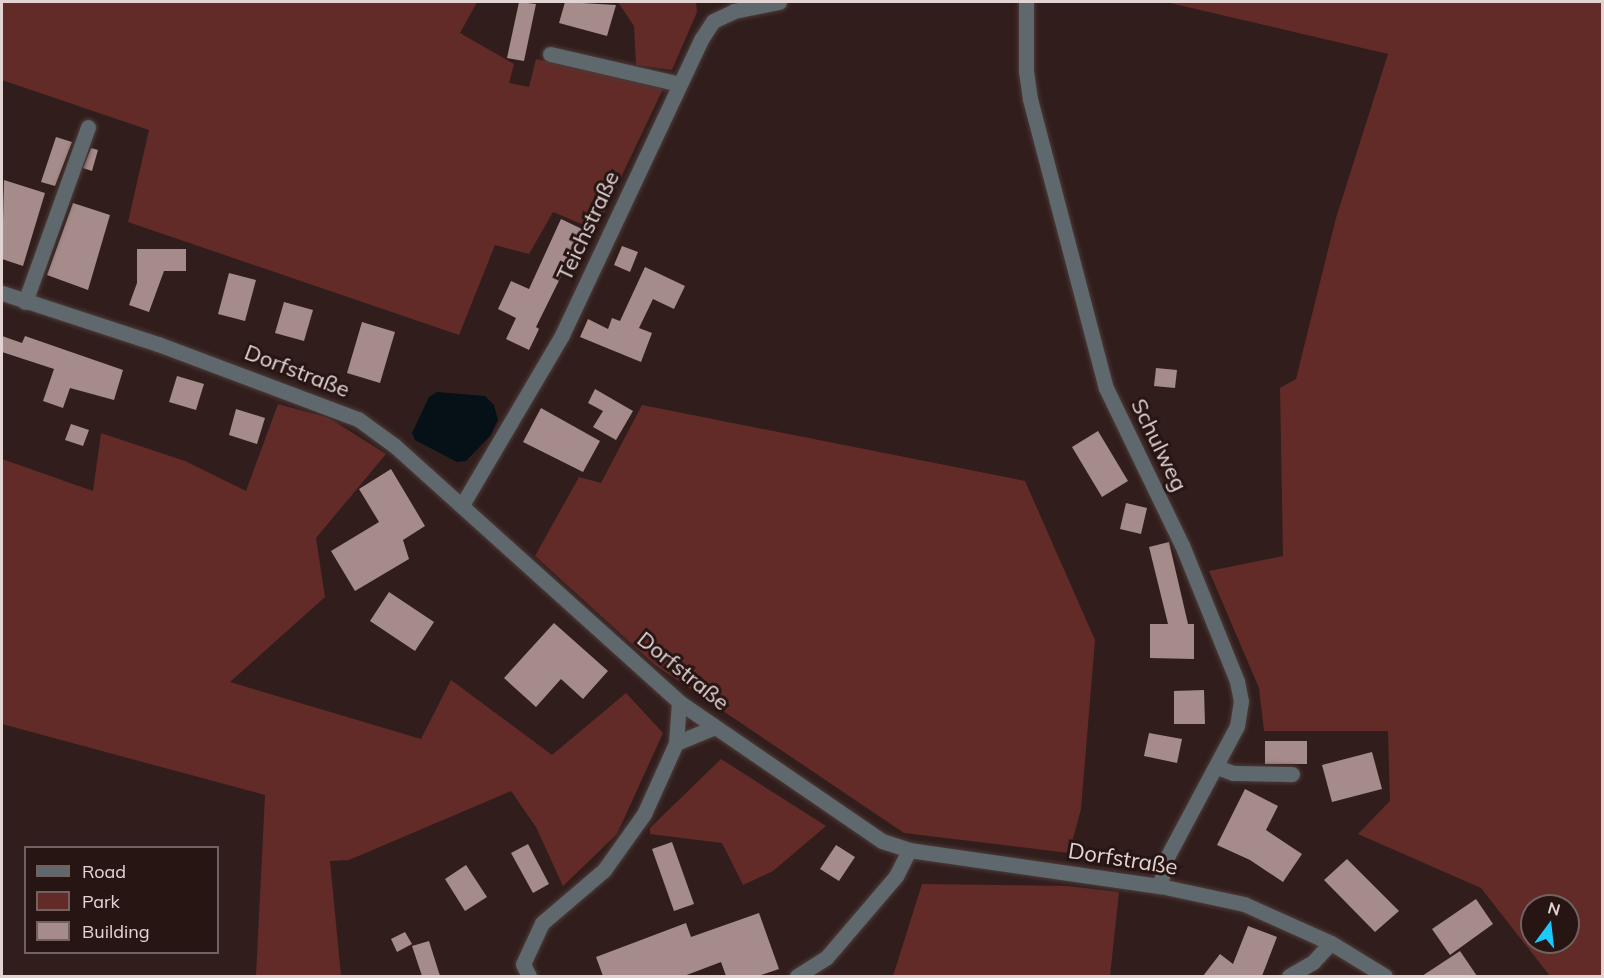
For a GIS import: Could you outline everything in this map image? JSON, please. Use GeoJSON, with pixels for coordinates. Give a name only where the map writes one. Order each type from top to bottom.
{"type":"FeatureCollection","features":[{"type":"Feature","properties":{"kind":"street","name":"Teichstraße"},"geometry":{"type":"LineString","coordinates":[[462,505],[562,335],[712,21],[734,11],[779,2]]}},
{"type":"Feature","properties":{"kind":"street","name":"Schulweg"},"geometry":{"type":"LineString","coordinates":[[1026,2],[1026,71],[1030,99],[1106,388],[1182,545],[1237,681],[1240,714],[1217,767],[1166,859],[1160,886]]}},
{"type":"Feature","properties":{"kind":"street"},"geometry":{"type":"LineString","coordinates":[[550,54],[680,84]]}},
{"type":"Feature","properties":{"kind":"street"},"geometry":{"type":"LineString","coordinates":[[25,302],[88,127]]}},
{"type":"Feature","properties":{"kind":"street","name":"Dorfstraße"},"geometry":{"type":"LineString","coordinates":[[2,293],[158,344],[324,403],[358,419],[395,446],[462,505],[679,702],[863,831],[909,850],[1160,886],[1245,904],[1331,943],[1385,976]]}},
{"type":"Feature","properties":{"kind":"street"},"geometry":{"type":"LineString","coordinates":[[529,976],[523,964],[542,923],[604,870],[644,814],[676,742],[679,702]]}},
{"type":"Feature","properties":{"kind":"street"},"geometry":{"type":"LineString","coordinates":[[676,742],[714,727]]}},
{"type":"Feature","properties":{"kind":"street"},"geometry":{"type":"LineString","coordinates":[[1217,767],[1233,773],[1292,774]]}},
{"type":"Feature","properties":{"kind":"street"},"geometry":{"type":"LineString","coordinates":[[797,976],[826,958],[896,876],[909,850]]}},
{"type":"Feature","properties":{"kind":"street"},"geometry":{"type":"LineString","coordinates":[[1289,976],[1313,962],[1331,943]]}},
{"type":"Feature","properties":{"kind":"green space"},"geometry":{"type":"Polygon","coordinates":[[[2,2],[477,2],[460,33],[514,64],[509,83],[529,87],[536,59],[663,89],[596,230],[553,212],[529,254],[495,245],[459,335],[128,222],[149,130],[2,80],[2,2]]]}},
{"type":"Feature","properties":{"kind":"green space"},"geometry":{"type":"Polygon","coordinates":[[[618,2],[696,2],[697,12],[672,70],[636,65],[634,26],[618,2]]]}},
{"type":"Feature","properties":{"kind":"green space"},"geometry":{"type":"Polygon","coordinates":[[[1166,2],[1602,2],[1602,976],[1550,976],[1533,954],[1580,954],[1580,894],[1520,894],[1520,938],[1481,888],[1358,834],[1390,801],[1388,731],[1264,731],[1259,688],[1209,571],[1283,556],[1280,388],[1296,379],[1336,218],[1388,54],[1166,2]]]}},
{"type":"Feature","properties":{"kind":"green space"},"geometry":{"type":"Polygon","coordinates":[[[278,404],[329,418],[386,454],[316,538],[325,597],[230,682],[421,739],[451,680],[552,755],[626,693],[663,733],[617,834],[563,886],[536,827],[511,791],[349,860],[330,861],[341,976],[256,976],[265,795],[2,724],[2,459],[93,491],[101,433],[185,461],[246,491],[278,404]]]}},
{"type":"Feature","properties":{"kind":"green space"},"geometry":{"type":"Polygon","coordinates":[[[642,405],[1025,481],[1095,640],[1081,809],[1069,853],[904,833],[655,665],[535,556],[579,477],[601,483],[642,405]]]}},
{"type":"Feature","properties":{"kind":"green space"},"geometry":{"type":"Polygon","coordinates":[[[721,759],[826,826],[773,871],[743,885],[722,843],[650,834],[650,828],[721,759]]]}},
{"type":"Feature","properties":{"kind":"green space"},"geometry":{"type":"Polygon","coordinates":[[[922,884],[1068,886],[1119,892],[1110,976],[893,976],[922,884]]]}},
{"type":"Feature","properties":{"kind":"shaded area"},"geometry":{"type":"Polygon","coordinates":[[[437,392],[485,396],[494,405],[498,420],[491,435],[466,461],[457,462],[415,440],[412,433],[429,397],[437,392]]]}},
{"type":"Feature","properties":{"kind":"building"},"geometry":{"type":"Polygon","coordinates":[[[519,2],[536,4],[524,61],[507,58],[519,2]]]}},
{"type":"Feature","properties":{"kind":"building"},"geometry":{"type":"Polygon","coordinates":[[[565,2],[616,5],[607,36],[559,23],[565,2]]]}},
{"type":"Feature","properties":{"kind":"building"},"geometry":{"type":"Polygon","coordinates":[[[56,137],[72,142],[55,186],[41,182],[56,137]]]}},
{"type":"Feature","properties":{"kind":"building"},"geometry":{"type":"Polygon","coordinates":[[[91,148],[98,150],[92,171],[83,168],[91,148]]]}},
{"type":"Feature","properties":{"kind":"building"},"geometry":{"type":"Polygon","coordinates":[[[4,180],[45,193],[23,266],[2,259],[4,180]]]}},
{"type":"Feature","properties":{"kind":"building"},"geometry":{"type":"Polygon","coordinates":[[[73,203],[110,215],[88,290],[47,275],[73,203]]]}},
{"type":"Feature","properties":{"kind":"building"},"geometry":{"type":"Polygon","coordinates":[[[561,219],[584,230],[536,327],[539,329],[529,350],[506,339],[516,318],[498,309],[511,281],[529,289],[561,219]]]}},
{"type":"Feature","properties":{"kind":"building"},"geometry":{"type":"Polygon","coordinates":[[[622,246],[638,252],[630,272],[614,265],[622,246]]]}},
{"type":"Feature","properties":{"kind":"building"},"geometry":{"type":"Polygon","coordinates":[[[137,249],[186,249],[186,271],[164,271],[149,312],[129,305],[137,283],[137,249]]]}},
{"type":"Feature","properties":{"kind":"building"},"geometry":{"type":"Polygon","coordinates":[[[645,267],[685,286],[674,309],[653,299],[639,328],[652,333],[641,362],[580,337],[588,319],[608,329],[612,318],[620,321],[645,267]]]}},
{"type":"Feature","properties":{"kind":"building"},"geometry":{"type":"Polygon","coordinates":[[[229,273],[256,280],[245,321],[218,314],[229,273]]]}},
{"type":"Feature","properties":{"kind":"building"},"geometry":{"type":"Polygon","coordinates":[[[284,302],[313,310],[304,341],[275,333],[284,302]]]}},
{"type":"Feature","properties":{"kind":"building"},"geometry":{"type":"Polygon","coordinates":[[[362,322],[395,332],[380,383],[347,373],[362,322]]]}},
{"type":"Feature","properties":{"kind":"building"},"geometry":{"type":"Polygon","coordinates":[[[2,336],[22,343],[25,336],[123,370],[114,400],[70,388],[63,408],[43,401],[54,369],[2,352],[2,336]]]}},
{"type":"Feature","properties":{"kind":"building"},"geometry":{"type":"Polygon","coordinates":[[[1156,368],[1177,370],[1175,388],[1154,386],[1156,368]]]}},
{"type":"Feature","properties":{"kind":"building"},"geometry":{"type":"Polygon","coordinates":[[[177,376],[204,384],[196,410],[169,402],[177,376]]]}},
{"type":"Feature","properties":{"kind":"building"},"geometry":{"type":"Polygon","coordinates":[[[595,389],[633,411],[616,440],[593,427],[603,411],[588,403],[595,389]]]}},
{"type":"Feature","properties":{"kind":"building"},"geometry":{"type":"Polygon","coordinates":[[[541,408],[600,441],[583,472],[523,442],[541,408]]]}},
{"type":"Feature","properties":{"kind":"building"},"geometry":{"type":"Polygon","coordinates":[[[236,409],[265,418],[257,444],[229,435],[236,409]]]}},
{"type":"Feature","properties":{"kind":"building"},"geometry":{"type":"Polygon","coordinates":[[[71,424],[89,430],[83,446],[65,440],[71,424]]]}},
{"type":"Feature","properties":{"kind":"building"},"geometry":{"type":"Polygon","coordinates":[[[1098,431],[1128,481],[1102,497],[1072,447],[1098,431]]]}},
{"type":"Feature","properties":{"kind":"building"},"geometry":{"type":"Polygon","coordinates":[[[391,469],[425,526],[403,540],[409,559],[355,591],[331,551],[379,522],[359,489],[391,469]]]}},
{"type":"Feature","properties":{"kind":"building"},"geometry":{"type":"Polygon","coordinates":[[[1126,503],[1147,508],[1141,534],[1120,529],[1126,503]]]}},
{"type":"Feature","properties":{"kind":"building"},"geometry":{"type":"Polygon","coordinates":[[[1169,542],[1188,624],[1194,624],[1194,659],[1150,658],[1150,624],[1168,624],[1149,547],[1169,542]]]}},
{"type":"Feature","properties":{"kind":"building"},"geometry":{"type":"Polygon","coordinates":[[[389,592],[434,622],[415,651],[370,621],[389,592]]]}},
{"type":"Feature","properties":{"kind":"building"},"geometry":{"type":"Polygon","coordinates":[[[554,623],[608,671],[583,699],[561,679],[536,707],[504,678],[554,623]]]}},
{"type":"Feature","properties":{"kind":"building"},"geometry":{"type":"Polygon","coordinates":[[[1204,690],[1205,724],[1174,724],[1174,691],[1204,690]]]}},
{"type":"Feature","properties":{"kind":"building"},"geometry":{"type":"Polygon","coordinates":[[[1149,733],[1182,739],[1177,763],[1144,756],[1149,733]]]}},
{"type":"Feature","properties":{"kind":"building"},"geometry":{"type":"Polygon","coordinates":[[[1265,741],[1307,741],[1307,764],[1265,764],[1265,741]]]}},
{"type":"Feature","properties":{"kind":"building"},"geometry":{"type":"Polygon","coordinates":[[[1372,752],[1382,789],[1332,802],[1322,765],[1372,752]]]}},
{"type":"Feature","properties":{"kind":"building"},"geometry":{"type":"Polygon","coordinates":[[[1245,789],[1278,806],[1266,830],[1302,854],[1283,882],[1250,860],[1217,845],[1245,789]]]}},
{"type":"Feature","properties":{"kind":"building"},"geometry":{"type":"Polygon","coordinates":[[[672,842],[694,904],[674,911],[652,849],[672,842]]]}},
{"type":"Feature","properties":{"kind":"building"},"geometry":{"type":"Polygon","coordinates":[[[528,844],[549,884],[533,893],[511,853],[528,844]]]}},
{"type":"Feature","properties":{"kind":"building"},"geometry":{"type":"Polygon","coordinates":[[[836,845],[855,857],[839,881],[820,869],[836,845]]]}},
{"type":"Feature","properties":{"kind":"building"},"geometry":{"type":"Polygon","coordinates":[[[1347,859],[1399,911],[1375,932],[1324,880],[1347,859]]]}},
{"type":"Feature","properties":{"kind":"building"},"geometry":{"type":"Polygon","coordinates":[[[466,865],[487,897],[465,911],[445,879],[466,865]]]}},
{"type":"Feature","properties":{"kind":"building"},"geometry":{"type":"Polygon","coordinates":[[[1476,899],[1493,924],[1450,955],[1432,929],[1476,899]]]}},
{"type":"Feature","properties":{"kind":"building"},"geometry":{"type":"Polygon","coordinates":[[[759,913],[779,969],[758,976],[726,976],[721,962],[684,976],[603,976],[596,957],[686,923],[691,937],[759,913]]]}},
{"type":"Feature","properties":{"kind":"building"},"geometry":{"type":"Polygon","coordinates":[[[1248,926],[1277,937],[1262,976],[1203,976],[1220,954],[1233,964],[1248,926]]]}},
{"type":"Feature","properties":{"kind":"building"},"geometry":{"type":"Polygon","coordinates":[[[405,932],[412,944],[397,952],[391,939],[405,932]]]}},
{"type":"Feature","properties":{"kind":"building"},"geometry":{"type":"Polygon","coordinates":[[[429,941],[440,976],[422,976],[412,946],[429,941]]]}},
{"type":"Feature","properties":{"kind":"building"},"geometry":{"type":"Polygon","coordinates":[[[1460,951],[1477,976],[1422,976],[1460,951]]]}}]}
